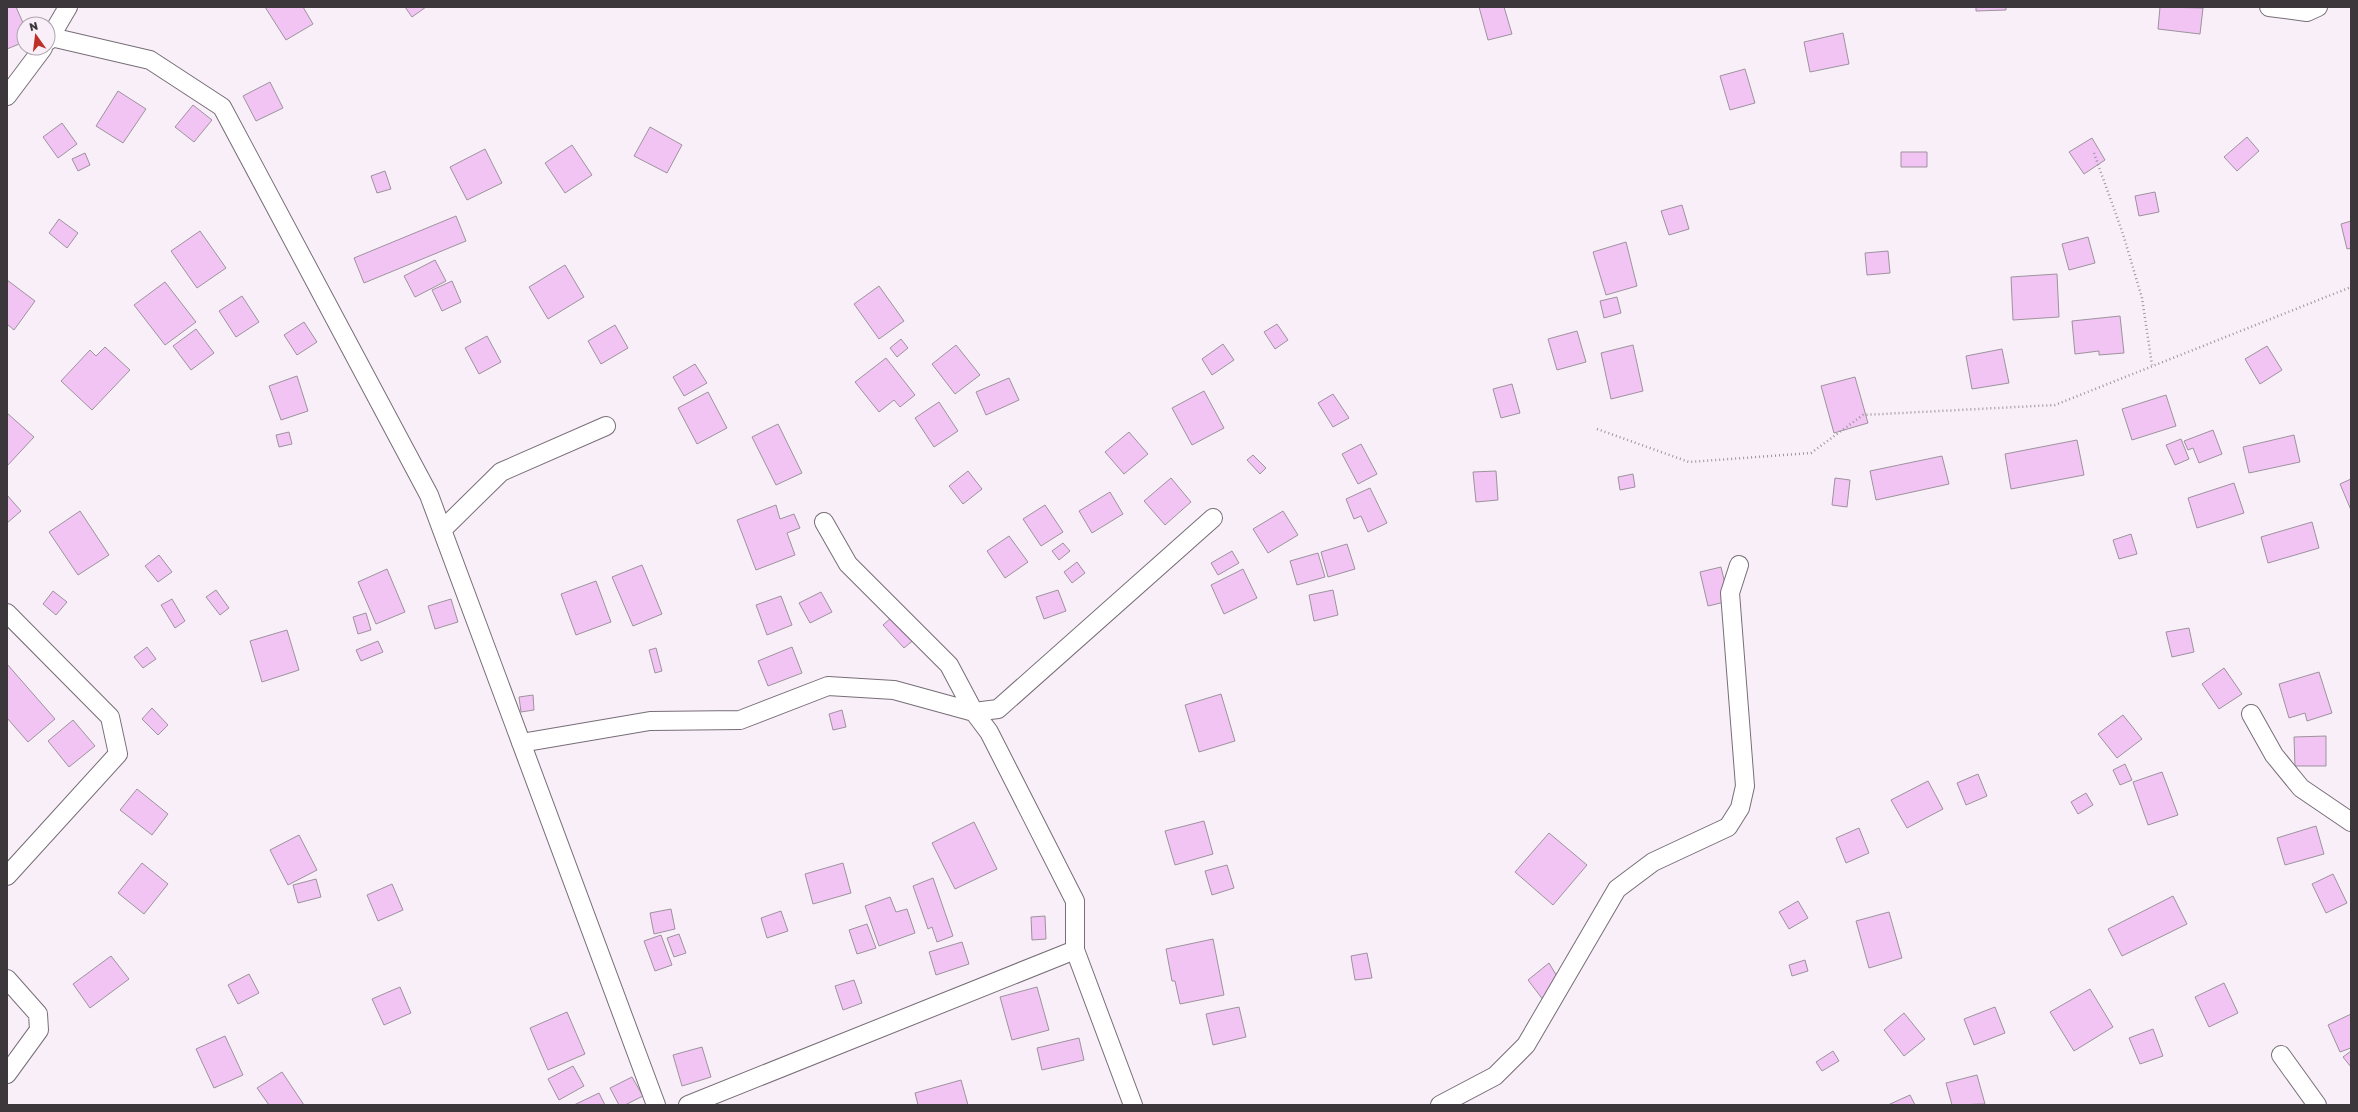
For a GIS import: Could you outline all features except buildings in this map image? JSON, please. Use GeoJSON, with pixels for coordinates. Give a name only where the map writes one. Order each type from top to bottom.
{"type":"FeatureCollection","features":[{"type":"Feature","properties":{"kind":"street"},"geometry":{"type":"LineString","coordinates":[[56,27],[68,7]]}},
{"type":"Feature","properties":{"kind":"street"},"geometry":{"type":"LineString","coordinates":[[2269,7],[2307,12],[2318,7]]}},
{"type":"Feature","properties":{"kind":"street"},"geometry":{"type":"LineString","coordinates":[[56,44],[150,60],[222,107],[429,495],[656,1105]]}},
{"type":"Feature","properties":{"kind":"street"},"geometry":{"type":"LineString","coordinates":[[7,96],[37,56]]}},
{"type":"Feature","properties":{"kind":"street"},"geometry":{"type":"LineString","coordinates":[[442,530],[502,472],[606,426]]}},
{"type":"Feature","properties":{"kind":"street"},"geometry":{"type":"LineString","coordinates":[[521,743],[650,721],[740,720],[828,686],[894,690],[974,712],[998,709],[1213,518]]}},
{"type":"Feature","properties":{"kind":"street"},"geometry":{"type":"LineString","coordinates":[[824,522],[848,564],[949,665],[974,712],[989,732],[1075,901],[1075,950],[1133,1105]]}},
{"type":"Feature","properties":{"kind":"street"},"geometry":{"type":"LineString","coordinates":[[1440,1105],[1495,1076],[1526,1045],[1617,889],[1653,862],[1728,827],[1740,808],[1745,786],[1730,593],[1739,565]]}},
{"type":"Feature","properties":{"kind":"street"},"geometry":{"type":"LineString","coordinates":[[7,613],[110,717],[118,754],[7,876]]}},
{"type":"Feature","properties":{"kind":"street"},"geometry":{"type":"LineString","coordinates":[[2252,714],[2274,755],[2301,788],[2351,822]]}},
{"type":"Feature","properties":{"kind":"street"},"geometry":{"type":"LineString","coordinates":[[688,1105],[1075,950]]}},
{"type":"Feature","properties":{"kind":"street"},"geometry":{"type":"LineString","coordinates":[[7,979],[38,1014],[39,1030],[7,1074]]}},
{"type":"Feature","properties":{"kind":"street"},"geometry":{"type":"LineString","coordinates":[[2281,1055],[2317,1105]]}},
{"type":"Feature","properties":{"kind":"path"},"geometry":{"type":"LineString","coordinates":[[2094,153],[2123,234],[2142,298],[2152,365]]}},
{"type":"Feature","properties":{"kind":"path"},"geometry":{"type":"LineString","coordinates":[[1597,430],[1689,462],[1811,453],[1863,415],[2055,404],[2351,287]]}}]}
